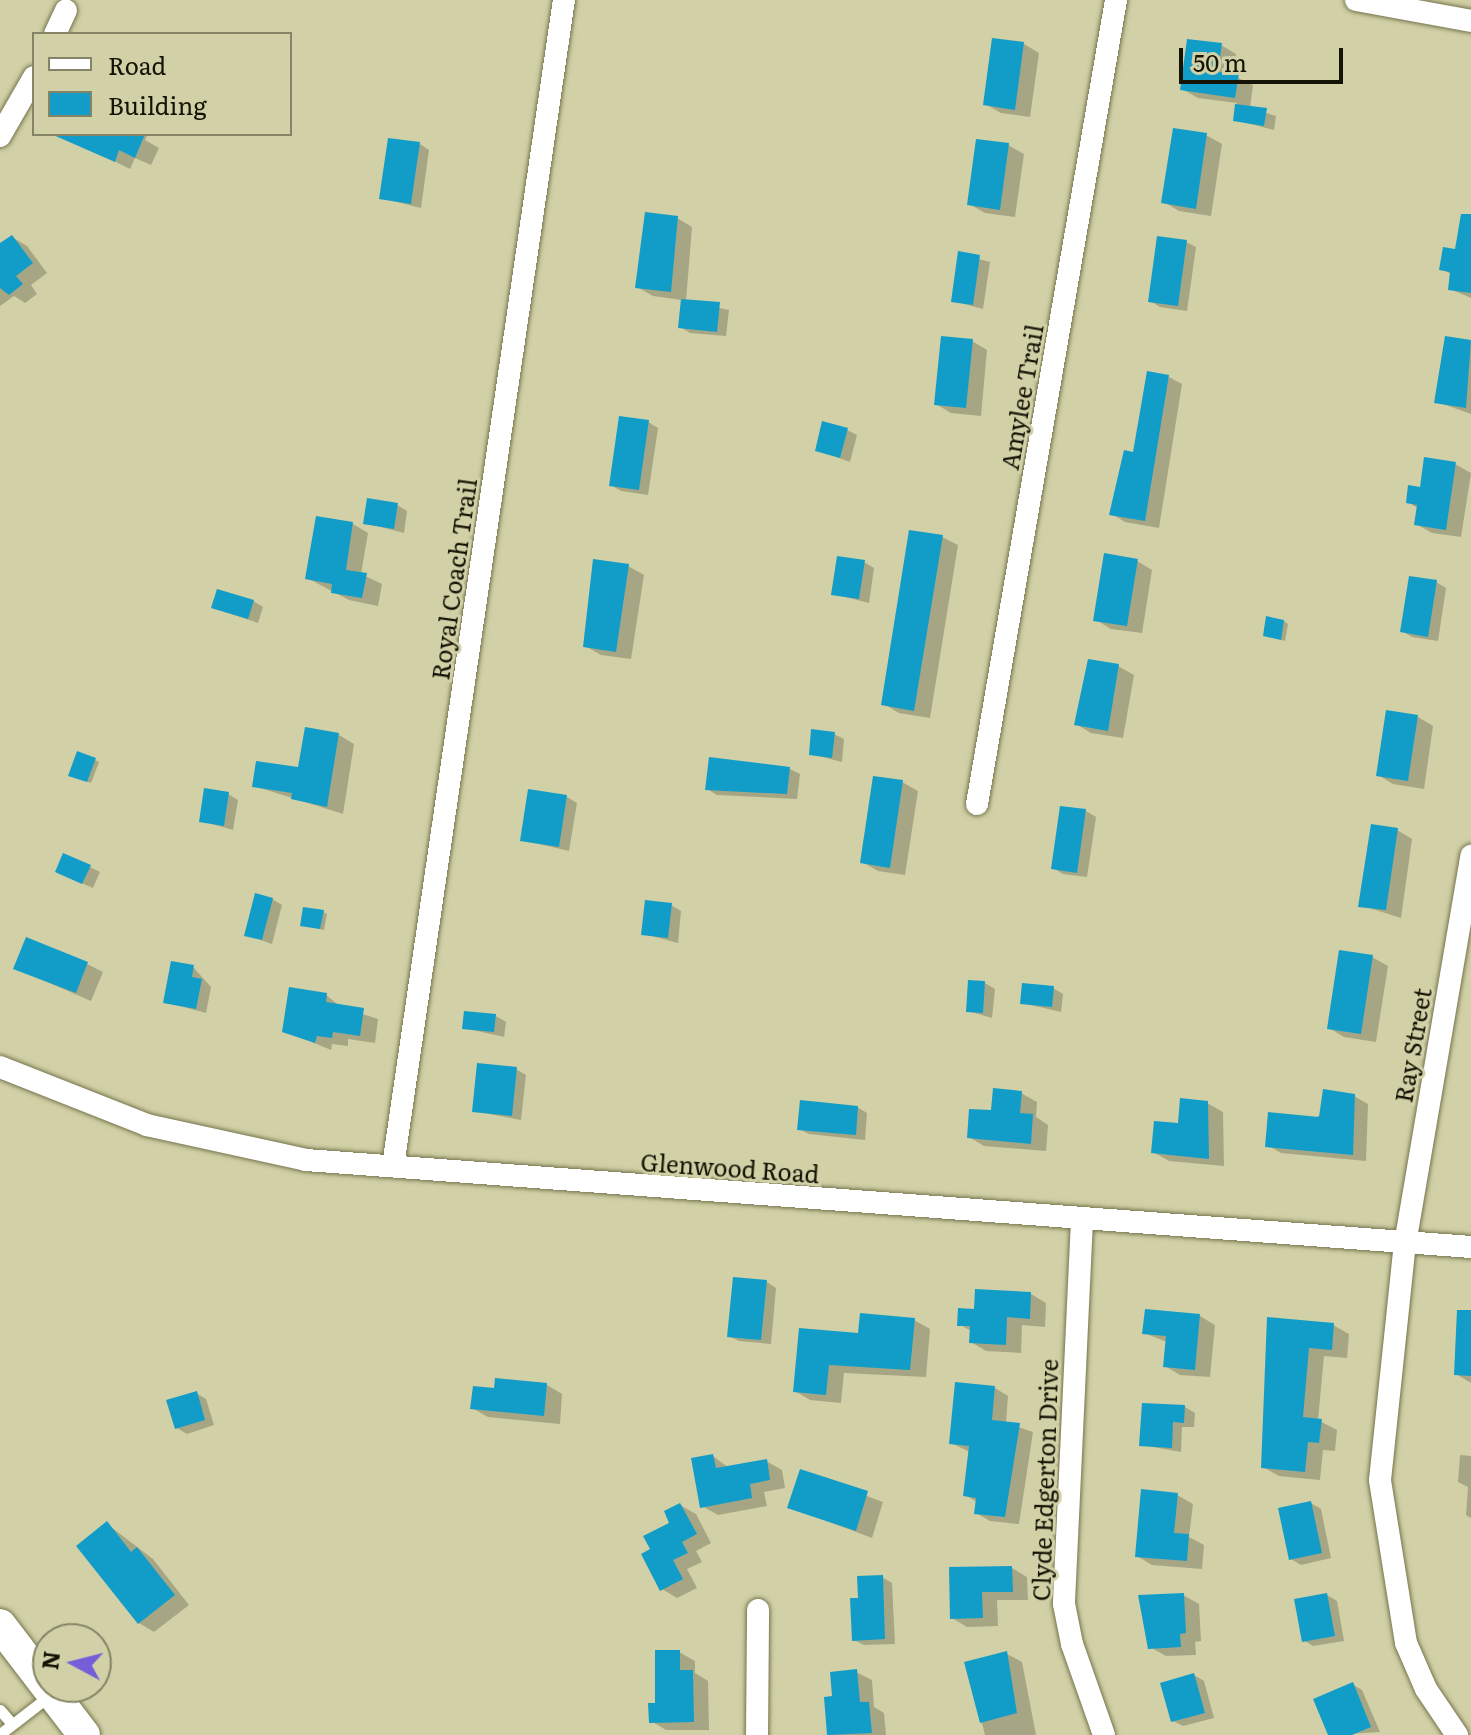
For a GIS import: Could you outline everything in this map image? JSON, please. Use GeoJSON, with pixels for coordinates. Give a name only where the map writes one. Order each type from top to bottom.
{"type":"FeatureCollection","features":[{"type":"Feature","properties":{"kind":"main road"},"geometry":{"type":"LineString","coordinates":[[0,1625],[32,1667]]}},
{"type":"Feature","properties":{"kind":"main road"},"geometry":{"type":"LineString","coordinates":[[60,1703],[84,1735]]}},
{"type":"Feature","properties":{"kind":"street","name":"Royal Coach Trail"},"geometry":{"type":"LineString","coordinates":[[393,1166],[564,0]]}},
{"type":"Feature","properties":{"kind":"street","name":"Amylee Trail"},"geometry":{"type":"LineString","coordinates":[[977,804],[1116,0]]}},
{"type":"Feature","properties":{"kind":"street"},"geometry":{"type":"LineString","coordinates":[[1356,0],[1471,21]]}},
{"type":"Feature","properties":{"kind":"street"},"geometry":{"type":"LineString","coordinates":[[56,32],[66,10]]}},
{"type":"Feature","properties":{"kind":"street"},"geometry":{"type":"LineString","coordinates":[[0,136],[32,80]]}},
{"type":"Feature","properties":{"kind":"street","name":"Ray Street"},"geometry":{"type":"LineString","coordinates":[[1457,1735],[1426,1689],[1406,1643],[1387,1544],[1380,1480],[1405,1244],[1471,856]]}},
{"type":"Feature","properties":{"kind":"street","name":"Glenwood Road"},"geometry":{"type":"LineString","coordinates":[[0,1067],[64,1096],[173,1132],[306,1160],[1471,1247]]}},
{"type":"Feature","properties":{"kind":"street","name":"Clyde Edgerton Drive"},"geometry":{"type":"LineString","coordinates":[[1082,1220],[1064,1604],[1076,1658],[1104,1735]]}},
{"type":"Feature","properties":{"kind":"street"},"geometry":{"type":"LineString","coordinates":[[757,1735],[758,1610]]}},
{"type":"Feature","properties":{"kind":"lane"},"geometry":{"type":"LineString","coordinates":[[0,1734],[39,1703]]}},
{"type":"Feature","properties":{"kind":"lane"},"geometry":{"type":"LineString","coordinates":[[0,1710],[12,1724]]}},
{"type":"Feature","properties":{"kind":"building"},"geometry":{"type":"Polygon","coordinates":[[[992,38],[1024,42],[1015,110],[983,105],[992,38]]]}},
{"type":"Feature","properties":{"kind":"building"},"geometry":{"type":"Polygon","coordinates":[[[1187,39],[1222,43],[1218,72],[1239,74],[1235,98],[1180,90],[1187,39]]]}},
{"type":"Feature","properties":{"kind":"building"},"geometry":{"type":"Polygon","coordinates":[[[1235,104],[1267,108],[1264,126],[1233,121],[1235,104]]]}},
{"type":"Feature","properties":{"kind":"building"},"geometry":{"type":"Polygon","coordinates":[[[1173,128],[1207,133],[1196,209],[1161,203],[1173,128]]]}},
{"type":"Feature","properties":{"kind":"building"},"geometry":{"type":"Polygon","coordinates":[[[56,136],[144,136],[135,158],[119,150],[115,162],[56,136]]]}},
{"type":"Feature","properties":{"kind":"building"},"geometry":{"type":"Polygon","coordinates":[[[388,138],[420,142],[411,204],[379,199],[388,138]]]}},
{"type":"Feature","properties":{"kind":"building"},"geometry":{"type":"Polygon","coordinates":[[[976,139],[1009,143],[1000,210],[967,205],[976,139]]]}},
{"type":"Feature","properties":{"kind":"building"},"geometry":{"type":"Polygon","coordinates":[[[645,212],[678,216],[671,292],[635,288],[645,212]]]}},
{"type":"Feature","properties":{"kind":"building"},"geometry":{"type":"Polygon","coordinates":[[[1461,214],[1471,214],[1471,293],[1448,290],[1450,272],[1439,270],[1443,247],[1455,249],[1461,214]]]}},
{"type":"Feature","properties":{"kind":"building"},"geometry":{"type":"Polygon","coordinates":[[[12,235],[33,263],[16,276],[23,284],[9,295],[0,288],[0,243],[12,235]]]}},
{"type":"Feature","properties":{"kind":"building"},"geometry":{"type":"Polygon","coordinates":[[[1157,236],[1187,240],[1178,306],[1148,302],[1157,236]]]}},
{"type":"Feature","properties":{"kind":"building"},"geometry":{"type":"Polygon","coordinates":[[[958,251],[980,255],[973,305],[951,302],[958,251]]]}},
{"type":"Feature","properties":{"kind":"building"},"geometry":{"type":"Polygon","coordinates":[[[681,299],[720,302],[717,332],[678,328],[681,299]]]}},
{"type":"Feature","properties":{"kind":"building"},"geometry":{"type":"Polygon","coordinates":[[[941,336],[973,339],[966,408],[934,405],[941,336]]]}},
{"type":"Feature","properties":{"kind":"building"},"geometry":{"type":"Polygon","coordinates":[[[1445,336],[1471,340],[1466,408],[1434,403],[1445,336]]]}},
{"type":"Feature","properties":{"kind":"building"},"geometry":{"type":"Polygon","coordinates":[[[1147,371],[1169,375],[1145,521],[1109,515],[1124,450],[1133,452],[1147,371]]]}},
{"type":"Feature","properties":{"kind":"building"},"geometry":{"type":"Polygon","coordinates":[[[619,416],[649,420],[639,490],[609,486],[619,416]]]}},
{"type":"Feature","properties":{"kind":"building"},"geometry":{"type":"Polygon","coordinates":[[[822,421],[848,428],[840,458],[815,451],[822,421]]]}},
{"type":"Feature","properties":{"kind":"building"},"geometry":{"type":"Polygon","coordinates":[[[1424,457],[1456,462],[1446,530],[1414,525],[1417,505],[1406,503],[1408,485],[1420,487],[1424,457]]]}},
{"type":"Feature","properties":{"kind":"building"},"geometry":{"type":"Polygon","coordinates":[[[367,498],[398,503],[394,529],[363,524],[367,498]]]}},
{"type":"Feature","properties":{"kind":"building"},"geometry":{"type":"Polygon","coordinates":[[[316,516],[353,522],[346,570],[367,573],[362,598],[331,593],[332,584],[305,579],[316,516]]]}},
{"type":"Feature","properties":{"kind":"building"},"geometry":{"type":"Polygon","coordinates":[[[909,530],[943,535],[914,711],[881,705],[909,530]]]}},
{"type":"Feature","properties":{"kind":"building"},"geometry":{"type":"Polygon","coordinates":[[[1104,553],[1138,559],[1127,626],[1093,621],[1104,553]]]}},
{"type":"Feature","properties":{"kind":"building"},"geometry":{"type":"Polygon","coordinates":[[[837,556],[865,560],[859,599],[831,595],[837,556]]]}},
{"type":"Feature","properties":{"kind":"building"},"geometry":{"type":"Polygon","coordinates":[[[593,559],[629,564],[616,652],[583,647],[593,559]]]}},
{"type":"Feature","properties":{"kind":"building"},"geometry":{"type":"Polygon","coordinates":[[[1409,576],[1437,580],[1428,637],[1400,632],[1409,576]]]}},
{"type":"Feature","properties":{"kind":"building"},"geometry":{"type":"Polygon","coordinates":[[[217,589],[254,600],[248,619],[211,608],[217,589]]]}},
{"type":"Feature","properties":{"kind":"building"},"geometry":{"type":"Polygon","coordinates":[[[1266,616],[1284,620],[1281,640],[1263,636],[1266,616]]]}},
{"type":"Feature","properties":{"kind":"building"},"geometry":{"type":"Polygon","coordinates":[[[1088,659],[1119,664],[1108,731],[1074,725],[1088,659]]]}},
{"type":"Feature","properties":{"kind":"building"},"geometry":{"type":"Polygon","coordinates":[[[1386,710],[1418,715],[1408,781],[1376,776],[1386,710]]]}},
{"type":"Feature","properties":{"kind":"building"},"geometry":{"type":"Polygon","coordinates":[[[305,727],[339,733],[327,807],[291,799],[292,793],[252,787],[256,761],[298,767],[305,727]]]}},
{"type":"Feature","properties":{"kind":"building"},"geometry":{"type":"Polygon","coordinates":[[[811,729],[835,732],[832,758],[809,755],[811,729]]]}},
{"type":"Feature","properties":{"kind":"building"},"geometry":{"type":"Polygon","coordinates":[[[77,751],[96,758],[87,782],[68,776],[77,751]]]}},
{"type":"Feature","properties":{"kind":"building"},"geometry":{"type":"Polygon","coordinates":[[[709,757],[790,767],[787,794],[705,790],[709,757]]]}},
{"type":"Feature","properties":{"kind":"building"},"geometry":{"type":"Polygon","coordinates":[[[873,776],[903,780],[890,868],[860,863],[873,776]]]}},
{"type":"Feature","properties":{"kind":"building"},"geometry":{"type":"Polygon","coordinates":[[[204,788],[229,792],[224,826],[199,822],[204,788]]]}},
{"type":"Feature","properties":{"kind":"building"},"geometry":{"type":"Polygon","coordinates":[[[528,789],[567,795],[559,847],[520,841],[528,789]]]}},
{"type":"Feature","properties":{"kind":"building"},"geometry":{"type":"Polygon","coordinates":[[[1060,806],[1086,809],[1077,873],[1051,869],[1060,806]]]}},
{"type":"Feature","properties":{"kind":"building"},"geometry":{"type":"Polygon","coordinates":[[[1371,824],[1398,828],[1386,910],[1358,907],[1371,824]]]}},
{"type":"Feature","properties":{"kind":"building"},"geometry":{"type":"Polygon","coordinates":[[[63,853],[91,865],[82,884],[55,872],[63,853]]]}},
{"type":"Feature","properties":{"kind":"building"},"geometry":{"type":"Polygon","coordinates":[[[255,893],[273,898],[262,940],[244,936],[255,893]]]}},
{"type":"Feature","properties":{"kind":"building"},"geometry":{"type":"Polygon","coordinates":[[[645,900],[672,903],[668,938],[641,935],[645,900]]]}},
{"type":"Feature","properties":{"kind":"building"},"geometry":{"type":"Polygon","coordinates":[[[303,907],[324,910],[320,929],[300,926],[303,907]]]}},
{"type":"Feature","properties":{"kind":"building"},"geometry":{"type":"Polygon","coordinates":[[[26,937],[88,962],[76,993],[13,969],[26,937]]]}},
{"type":"Feature","properties":{"kind":"building"},"geometry":{"type":"Polygon","coordinates":[[[1339,950],[1373,955],[1361,1034],[1327,1029],[1339,950]]]}},
{"type":"Feature","properties":{"kind":"building"},"geometry":{"type":"Polygon","coordinates":[[[171,961],[194,965],[192,977],[202,979],[196,1009],[163,1003],[171,961]]]}},
{"type":"Feature","properties":{"kind":"building"},"geometry":{"type":"Polygon","coordinates":[[[968,980],[985,981],[983,1013],[966,1012],[968,980]]]}},
{"type":"Feature","properties":{"kind":"building"},"geometry":{"type":"Polygon","coordinates":[[[1022,983],[1054,986],[1052,1007],[1020,1004],[1022,983]]]}},
{"type":"Feature","properties":{"kind":"building"},"geometry":{"type":"Polygon","coordinates":[[[289,987],[327,993],[326,1002],[364,1008],[360,1036],[333,1032],[332,1038],[317,1036],[315,1043],[282,1032],[289,987]]]}},
{"type":"Feature","properties":{"kind":"building"},"geometry":{"type":"Polygon","coordinates":[[[464,1011],[496,1014],[494,1032],[462,1029],[464,1011]]]}},
{"type":"Feature","properties":{"kind":"building"},"geometry":{"type":"Polygon","coordinates":[[[477,1063],[517,1067],[512,1116],[472,1112],[477,1063]]]}},
{"type":"Feature","properties":{"kind":"building"},"geometry":{"type":"Polygon","coordinates":[[[993,1088],[1022,1091],[1020,1113],[1033,1114],[1031,1144],[967,1138],[969,1109],[991,1110],[993,1088]]]}},
{"type":"Feature","properties":{"kind":"building"},"geometry":{"type":"Polygon","coordinates":[[[1323,1089],[1355,1094],[1353,1155],[1265,1147],[1268,1112],[1319,1117],[1323,1089]]]}},
{"type":"Feature","properties":{"kind":"building"},"geometry":{"type":"Polygon","coordinates":[[[1180,1098],[1208,1101],[1209,1159],[1151,1153],[1154,1121],[1178,1123],[1180,1098]]]}},
{"type":"Feature","properties":{"kind":"building"},"geometry":{"type":"Polygon","coordinates":[[[800,1100],[858,1106],[856,1135],[797,1130],[800,1100]]]}},
{"type":"Feature","properties":{"kind":"building"},"geometry":{"type":"Polygon","coordinates":[[[733,1277],[767,1280],[761,1340],[727,1337],[733,1277]]]}},
{"type":"Feature","properties":{"kind":"building"},"geometry":{"type":"Polygon","coordinates":[[[975,1289],[1031,1292],[1030,1319],[1007,1317],[1006,1345],[969,1343],[970,1326],[957,1326],[958,1308],[974,1309],[975,1289]]]}},
{"type":"Feature","properties":{"kind":"building"},"geometry":{"type":"Polygon","coordinates":[[[1145,1309],[1200,1314],[1195,1370],[1163,1367],[1166,1336],[1142,1334],[1145,1309]]]}},
{"type":"Feature","properties":{"kind":"building"},"geometry":{"type":"Polygon","coordinates":[[[1457,1310],[1471,1310],[1471,1376],[1454,1375],[1457,1310]]]}},
{"type":"Feature","properties":{"kind":"building"},"geometry":{"type":"Polygon","coordinates":[[[860,1313],[915,1318],[910,1370],[829,1365],[826,1395],[793,1392],[799,1328],[858,1333],[860,1313]]]}},
{"type":"Feature","properties":{"kind":"building"},"geometry":{"type":"Polygon","coordinates":[[[1267,1317],[1334,1323],[1332,1350],[1309,1348],[1303,1417],[1322,1419],[1319,1443],[1308,1442],[1305,1472],[1261,1468],[1267,1317]]]}},
{"type":"Feature","properties":{"kind":"building"},"geometry":{"type":"Polygon","coordinates":[[[495,1378],[547,1383],[544,1416],[470,1409],[473,1386],[494,1388],[495,1378]]]}},
{"type":"Feature","properties":{"kind":"building"},"geometry":{"type":"Polygon","coordinates":[[[955,1382],[995,1386],[992,1420],[1020,1423],[1005,1517],[974,1514],[976,1498],[963,1496],[969,1446],[949,1444],[955,1382]]]}},
{"type":"Feature","properties":{"kind":"building"},"geometry":{"type":"Polygon","coordinates":[[[197,1391],[205,1420],[175,1429],[166,1400],[197,1391]]]}},
{"type":"Feature","properties":{"kind":"building"},"geometry":{"type":"Polygon","coordinates":[[[1142,1403],[1185,1405],[1184,1423],[1173,1422],[1172,1448],[1139,1446],[1142,1403]]]}},
{"type":"Feature","properties":{"kind":"building"},"geometry":{"type":"Polygon","coordinates":[[[713,1454],[716,1468],[767,1459],[770,1480],[750,1484],[752,1498],[700,1508],[691,1458],[713,1454]]]}},
{"type":"Feature","properties":{"kind":"building"},"geometry":{"type":"Polygon","coordinates":[[[800,1469],[868,1491],[856,1531],[787,1508],[800,1469]]]}},
{"type":"Feature","properties":{"kind":"building"},"geometry":{"type":"Polygon","coordinates":[[[1141,1489],[1178,1493],[1174,1533],[1189,1534],[1187,1561],[1135,1557],[1141,1489]]]}},
{"type":"Feature","properties":{"kind":"building"},"geometry":{"type":"Polygon","coordinates":[[[1311,1501],[1322,1553],[1289,1560],[1278,1508],[1311,1501]]]}},
{"type":"Feature","properties":{"kind":"building"},"geometry":{"type":"Polygon","coordinates":[[[680,1503],[697,1534],[682,1542],[688,1553],[673,1560],[683,1579],[660,1591],[641,1554],[650,1549],[643,1536],[669,1523],[664,1511],[680,1503]]]}},
{"type":"Feature","properties":{"kind":"building"},"geometry":{"type":"Polygon","coordinates":[[[107,1521],[131,1552],[137,1547],[175,1595],[138,1624],[76,1546],[107,1521]]]}},
{"type":"Feature","properties":{"kind":"building"},"geometry":{"type":"Polygon","coordinates":[[[1012,1566],[1013,1592],[982,1592],[983,1618],[950,1619],[949,1567],[1012,1566]]]}},
{"type":"Feature","properties":{"kind":"building"},"geometry":{"type":"Polygon","coordinates":[[[883,1575],[885,1639],[852,1641],[850,1598],[858,1598],[857,1576],[883,1575]]]}},
{"type":"Feature","properties":{"kind":"building"},"geometry":{"type":"Polygon","coordinates":[[[1184,1593],[1186,1633],[1180,1634],[1181,1647],[1148,1649],[1138,1595],[1184,1593]]]}},
{"type":"Feature","properties":{"kind":"building"},"geometry":{"type":"Polygon","coordinates":[[[1327,1593],[1335,1636],[1302,1642],[1294,1599],[1327,1593]]]}},
{"type":"Feature","properties":{"kind":"building"},"geometry":{"type":"Polygon","coordinates":[[[655,1650],[680,1650],[680,1670],[693,1670],[694,1722],[649,1723],[648,1703],[655,1703],[655,1650]]]}},
{"type":"Feature","properties":{"kind":"building"},"geometry":{"type":"Polygon","coordinates":[[[1007,1651],[1017,1713],[980,1723],[964,1662],[1007,1651]]]}},
{"type":"Feature","properties":{"kind":"building"},"geometry":{"type":"Polygon","coordinates":[[[857,1669],[860,1702],[869,1702],[872,1733],[827,1735],[824,1697],[832,1696],[830,1672],[857,1669]]]}},
{"type":"Feature","properties":{"kind":"building"},"geometry":{"type":"Polygon","coordinates":[[[1194,1673],[1205,1713],[1171,1722],[1160,1683],[1194,1673]]]}},
{"type":"Feature","properties":{"kind":"building"},"geometry":{"type":"Polygon","coordinates":[[[1353,1682],[1371,1727],[1352,1735],[1328,1735],[1313,1699],[1353,1682]]]}}]}
